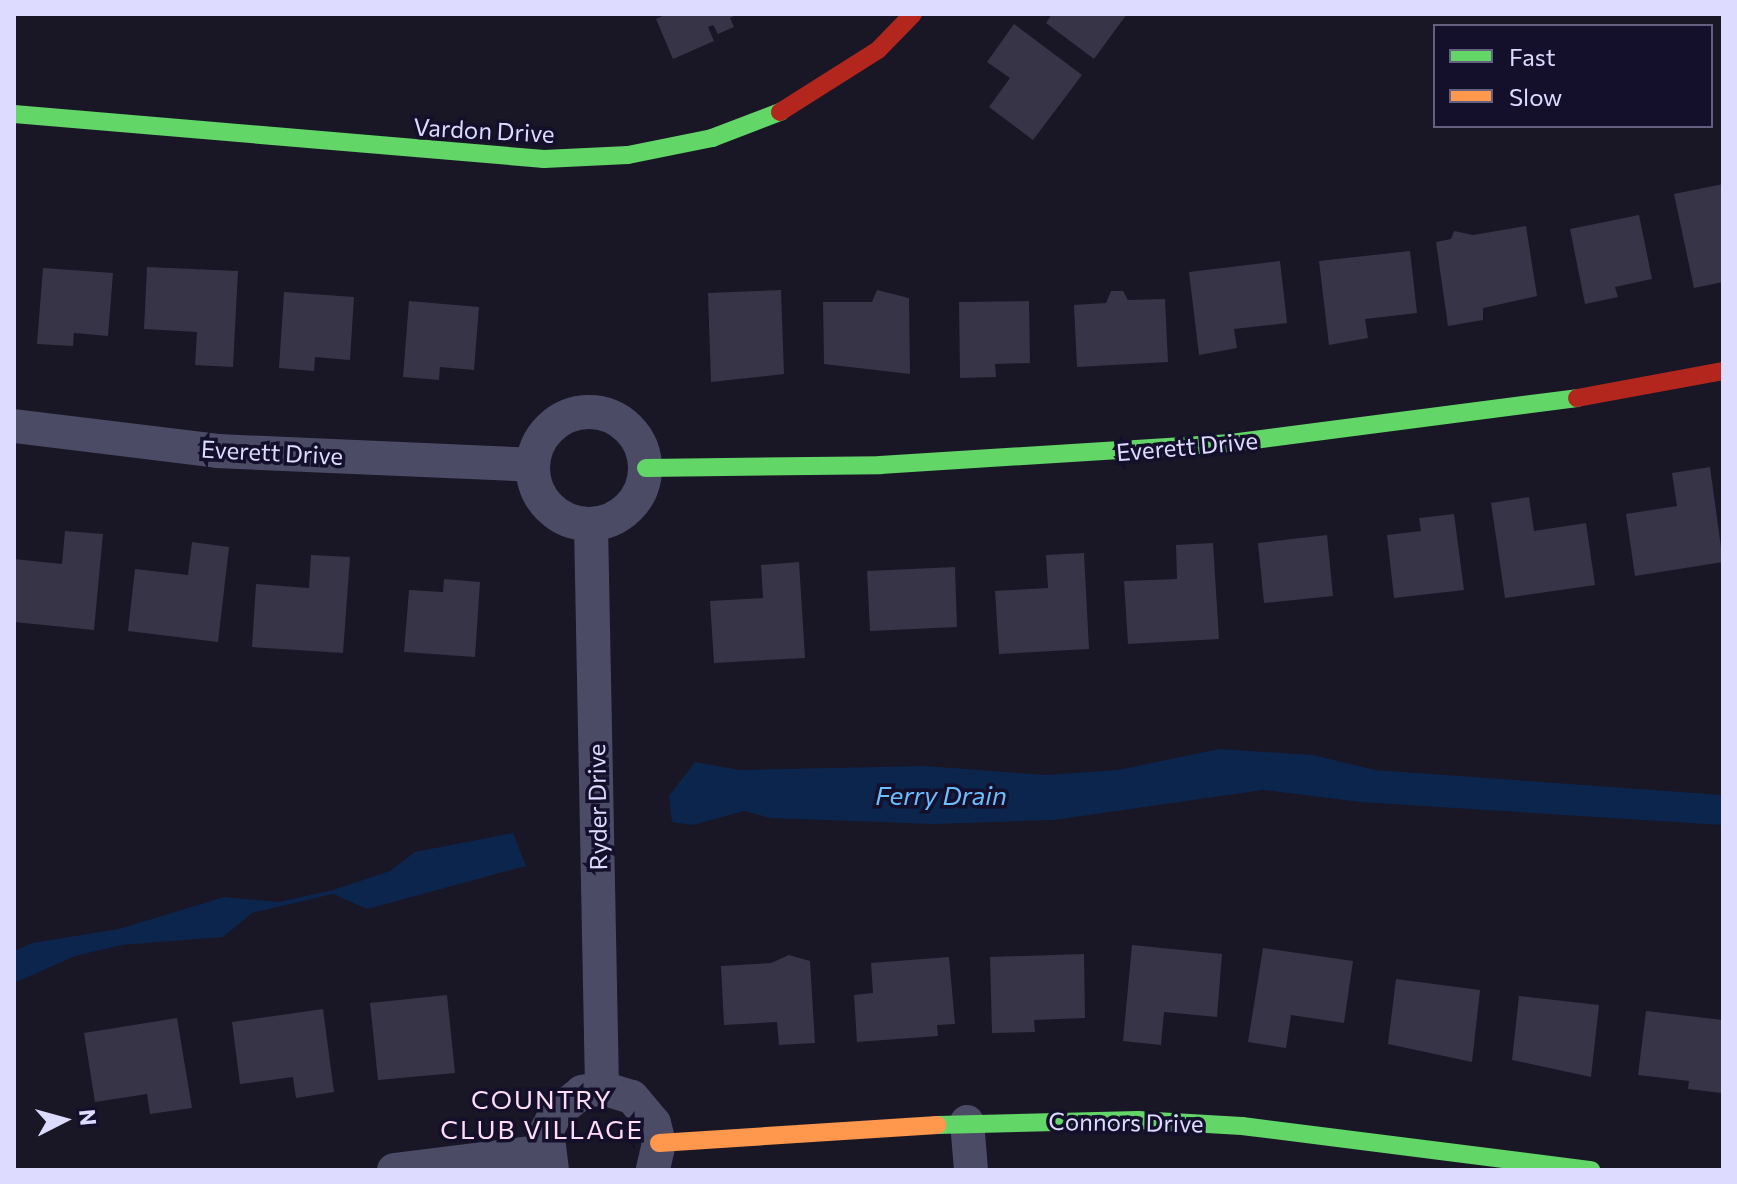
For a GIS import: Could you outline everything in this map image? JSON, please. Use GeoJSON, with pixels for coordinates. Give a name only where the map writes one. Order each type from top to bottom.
{"type":"FeatureCollection","features":[{"type":"Feature","properties":{"kind":"street","name":"Vardon Drive"},"geometry":{"type":"LineString","coordinates":[[14,114],[434,153],[544,159],[628,155],[712,138],[783,111],[846,74],[913,14]]}},
{"type":"Feature","properties":{"kind":"street","name":"Everett Drive"},"geometry":{"type":"LineString","coordinates":[[646,468],[880,465],[1231,443],[1491,413],[1723,371]]}},
{"type":"Feature","properties":{"kind":"street"},"geometry":{"type":"LineString","coordinates":[[584,412],[605,413],[633,430],[646,468],[637,499],[624,513],[591,525],[556,514],[542,499],[532,465],[547,431],[584,412]]}},
{"type":"Feature","properties":{"kind":"street","name":"Everett Drive"},"geometry":{"type":"LineString","coordinates":[[14,426],[217,451],[532,465]]}},
{"type":"Feature","properties":{"kind":"street","name":"Ryder Drive"},"geometry":{"type":"LineString","coordinates":[[591,525],[602,1088]]}},
{"type":"Feature","properties":{"kind":"street"},"geometry":{"type":"LineString","coordinates":[[394,1170],[549,1160],[555,1114],[582,1092],[602,1088],[645,1108],[656,1156]]}},
{"type":"Feature","properties":{"kind":"street"},"geometry":{"type":"LineString","coordinates":[[967,1122],[971,1170]]}},
{"type":"Feature","properties":{"kind":"street","name":"Connors Drive"},"geometry":{"type":"LineString","coordinates":[[656,1156],[967,1122],[1242,1126],[1591,1170]]}},
{"type":"Feature","properties":{"kind":"water","name":"Ferry Drain"},"geometry":{"type":"Polygon","coordinates":[[[1219,749],[1313,755],[1375,770],[1723,795],[1723,825],[1360,802],[1263,790],[1054,820],[933,824],[771,818],[744,811],[693,825],[672,822],[669,796],[695,762],[740,770],[925,766],[1046,775],[1118,770],[1219,749]]]}},
{"type":"Feature","properties":{"kind":"water"},"geometry":{"type":"Polygon","coordinates":[[[513,833],[526,866],[367,909],[333,894],[252,913],[223,937],[122,945],[75,956],[14,983],[14,951],[32,943],[119,929],[224,897],[279,902],[333,890],[390,871],[415,852],[513,833]]]}},
{"type":"Feature","properties":{"kind":"building"},"geometry":{"type":"Polygon","coordinates":[[[667,14],[738,14],[730,18],[734,27],[718,34],[713,25],[708,27],[714,41],[673,59],[656,19],[667,14]]]}},
{"type":"Feature","properties":{"kind":"building"},"geometry":{"type":"Polygon","coordinates":[[[1052,14],[1127,14],[1094,59],[1046,23],[1052,14]]]}},
{"type":"Feature","properties":{"kind":"building"},"geometry":{"type":"Polygon","coordinates":[[[1014,24],[1082,75],[1033,140],[989,107],[1010,78],[987,62],[1014,24]]]}},
{"type":"Feature","properties":{"kind":"building"},"geometry":{"type":"Polygon","coordinates":[[[1723,184],[1723,282],[1694,288],[1674,194],[1723,184]]]}},
{"type":"Feature","properties":{"kind":"building"},"geometry":{"type":"Polygon","coordinates":[[[1639,215],[1652,279],[1615,287],[1618,297],[1585,304],[1570,229],[1639,215]]]}},
{"type":"Feature","properties":{"kind":"building"},"geometry":{"type":"Polygon","coordinates":[[[1526,226],[1537,296],[1483,308],[1483,320],[1448,326],[1436,242],[1451,239],[1454,231],[1473,235],[1526,226]]]}},
{"type":"Feature","properties":{"kind":"building"},"geometry":{"type":"Polygon","coordinates":[[[1410,251],[1417,313],[1365,319],[1368,338],[1329,345],[1319,261],[1410,251]]]}},
{"type":"Feature","properties":{"kind":"building"},"geometry":{"type":"Polygon","coordinates":[[[1280,261],[1287,323],[1234,329],[1237,348],[1199,355],[1189,272],[1280,261]]]}},
{"type":"Feature","properties":{"kind":"building"},"geometry":{"type":"Polygon","coordinates":[[[147,267],[238,271],[233,367],[195,365],[197,332],[144,329],[147,267]]]}},
{"type":"Feature","properties":{"kind":"building"},"geometry":{"type":"Polygon","coordinates":[[[43,268],[113,273],[108,336],[74,333],[73,346],[37,344],[43,268]]]}},
{"type":"Feature","properties":{"kind":"building"},"geometry":{"type":"Polygon","coordinates":[[[781,290],[784,374],[711,382],[708,293],[781,290]]]}},
{"type":"Feature","properties":{"kind":"building"},"geometry":{"type":"Polygon","coordinates":[[[877,290],[909,298],[910,374],[824,364],[823,302],[872,302],[877,290]]]}},
{"type":"Feature","properties":{"kind":"building"},"geometry":{"type":"Polygon","coordinates":[[[1111,291],[1123,291],[1128,300],[1165,299],[1168,362],[1077,367],[1074,305],[1106,303],[1111,291]]]}},
{"type":"Feature","properties":{"kind":"building"},"geometry":{"type":"Polygon","coordinates":[[[284,292],[354,297],[350,360],[315,357],[314,371],[279,368],[284,292]]]}},
{"type":"Feature","properties":{"kind":"building"},"geometry":{"type":"Polygon","coordinates":[[[409,301],[479,307],[474,370],[440,367],[439,380],[403,377],[409,301]]]}},
{"type":"Feature","properties":{"kind":"building"},"geometry":{"type":"Polygon","coordinates":[[[1029,301],[1030,363],[995,364],[996,377],[960,378],[959,302],[1029,301]]]}},
{"type":"Feature","properties":{"kind":"building"},"geometry":{"type":"Polygon","coordinates":[[[1710,467],[1723,562],[1635,576],[1626,514],[1677,506],[1672,473],[1710,467]]]}},
{"type":"Feature","properties":{"kind":"building"},"geometry":{"type":"Polygon","coordinates":[[[1529,497],[1534,531],[1586,523],[1595,585],[1505,598],[1491,503],[1529,497]]]}},
{"type":"Feature","properties":{"kind":"building"},"geometry":{"type":"Polygon","coordinates":[[[1454,514],[1464,590],[1394,598],[1387,535],[1421,531],[1419,518],[1454,514]]]}},
{"type":"Feature","properties":{"kind":"building"},"geometry":{"type":"Polygon","coordinates":[[[65,531],[103,534],[94,630],[14,622],[14,559],[62,564],[65,531]]]}},
{"type":"Feature","properties":{"kind":"building"},"geometry":{"type":"Polygon","coordinates":[[[1327,535],[1333,596],[1264,603],[1258,543],[1327,535]]]}},
{"type":"Feature","properties":{"kind":"building"},"geometry":{"type":"Polygon","coordinates":[[[192,542],[229,547],[218,642],[128,631],[135,569],[188,575],[192,542]]]}},
{"type":"Feature","properties":{"kind":"building"},"geometry":{"type":"Polygon","coordinates":[[[1213,543],[1219,639],[1128,644],[1124,581],[1177,579],[1176,545],[1213,543]]]}},
{"type":"Feature","properties":{"kind":"building"},"geometry":{"type":"Polygon","coordinates":[[[1084,553],[1089,649],[999,654],[995,591],[1048,588],[1046,555],[1084,553]]]}},
{"type":"Feature","properties":{"kind":"building"},"geometry":{"type":"Polygon","coordinates":[[[311,555],[350,557],[343,653],[252,647],[256,584],[309,588],[311,555]]]}},
{"type":"Feature","properties":{"kind":"building"},"geometry":{"type":"Polygon","coordinates":[[[799,562],[805,658],[714,663],[710,601],[763,598],[761,565],[799,562]]]}},
{"type":"Feature","properties":{"kind":"building"},"geometry":{"type":"Polygon","coordinates":[[[955,567],[957,627],[870,631],[867,571],[955,567]]]}},
{"type":"Feature","properties":{"kind":"building"},"geometry":{"type":"Polygon","coordinates":[[[444,579],[480,582],[475,657],[404,652],[409,590],[443,592],[444,579]]]}},
{"type":"Feature","properties":{"kind":"building"},"geometry":{"type":"Polygon","coordinates":[[[1132,945],[1222,954],[1217,1017],[1164,1012],[1161,1045],[1123,1041],[1132,945]]]}},
{"type":"Feature","properties":{"kind":"building"},"geometry":{"type":"Polygon","coordinates":[[[1263,948],[1353,961],[1344,1023],[1291,1015],[1286,1048],[1248,1042],[1263,948]]]}},
{"type":"Feature","properties":{"kind":"building"},"geometry":{"type":"Polygon","coordinates":[[[1084,954],[1085,1018],[1034,1020],[1035,1032],[992,1033],[990,957],[1084,954]]]}},
{"type":"Feature","properties":{"kind":"building"},"geometry":{"type":"Polygon","coordinates":[[[789,955],[810,961],[815,1043],[779,1045],[777,1022],[724,1025],[721,966],[771,963],[789,955]]]}},
{"type":"Feature","properties":{"kind":"building"},"geometry":{"type":"Polygon","coordinates":[[[949,957],[955,1024],[937,1025],[938,1036],[857,1042],[854,995],[873,993],[871,963],[949,957]]]}},
{"type":"Feature","properties":{"kind":"building"},"geometry":{"type":"Polygon","coordinates":[[[1396,979],[1480,990],[1472,1062],[1388,1044],[1396,979]]]}},
{"type":"Feature","properties":{"kind":"building"},"geometry":{"type":"Polygon","coordinates":[[[447,995],[455,1073],[378,1080],[370,1003],[447,995]]]}},
{"type":"Feature","properties":{"kind":"building"},"geometry":{"type":"Polygon","coordinates":[[[1519,996],[1599,1005],[1591,1077],[1512,1060],[1519,996]]]}},
{"type":"Feature","properties":{"kind":"building"},"geometry":{"type":"Polygon","coordinates":[[[323,1009],[334,1092],[296,1098],[293,1077],[240,1084],[232,1022],[323,1009]]]}},
{"type":"Feature","properties":{"kind":"building"},"geometry":{"type":"Polygon","coordinates":[[[1646,1011],[1723,1020],[1722,1093],[1688,1089],[1689,1081],[1638,1075],[1646,1011]]]}},
{"type":"Feature","properties":{"kind":"building"},"geometry":{"type":"Polygon","coordinates":[[[177,1018],[192,1108],[150,1114],[147,1094],[95,1102],[84,1033],[177,1018]]]}},
{"type":"Feature","properties":{"kind":"traffic: fast"},"geometry":{"type":"LineString","coordinates":[[14,114],[544,159],[628,155],[712,138],[780,112]]}},
{"type":"Feature","properties":{"kind":"traffic: fast"},"geometry":{"type":"LineString","coordinates":[[646,468],[880,465],[1231,443],[1577,398]]}},
{"type":"Feature","properties":{"kind":"traffic: fast"},"geometry":{"type":"LineString","coordinates":[[937,1125],[1138,1120],[1242,1126],[1591,1170]]}},
{"type":"Feature","properties":{"kind":"traffic: slow"},"geometry":{"type":"LineString","coordinates":[[659,1143],[937,1125]]}},
{"type":"Feature","properties":{"kind":"traffic: jam"},"geometry":{"type":"LineString","coordinates":[[780,112],[878,50],[913,14]]}},
{"type":"Feature","properties":{"kind":"traffic: jam"},"geometry":{"type":"LineString","coordinates":[[1577,398],[1723,371]]}},
{"type":"Feature","properties":{"kind":"district","name":"COUNTRY CLUB VILLAGE"},"geometry":{"type":"Point","coordinates":[542,1114]}}]}
